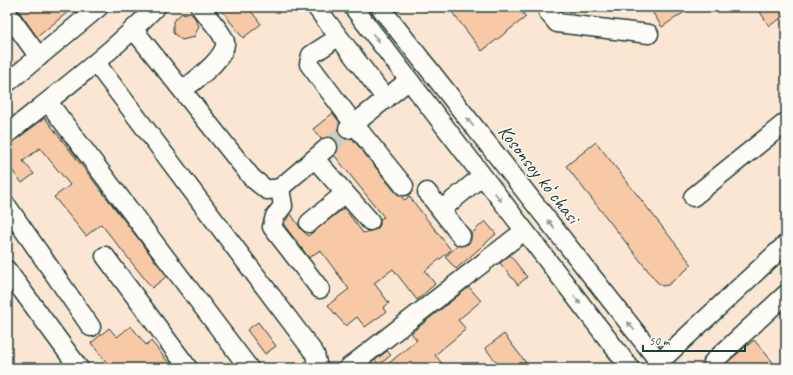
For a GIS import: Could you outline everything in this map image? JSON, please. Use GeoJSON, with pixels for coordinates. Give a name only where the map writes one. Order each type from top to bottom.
{"type":"FeatureCollection","features":[{"type":"Feature","properties":{"kind":"street"},"geometry":{"type":"LineString","coordinates":[[7,83],[99,7]]}},
{"type":"Feature","properties":{"kind":"street"},"geometry":{"type":"LineString","coordinates":[[7,134],[96,63],[134,30],[156,7]]}},
{"type":"Feature","properties":{"kind":"street"},"geometry":{"type":"LineString","coordinates":[[183,90],[221,56],[226,49],[225,40],[200,7]]}},
{"type":"Feature","properties":{"kind":"street"},"geometry":{"type":"LineString","coordinates":[[316,7],[386,99]]}},
{"type":"Feature","properties":{"kind":"street"},"geometry":{"type":"LineString","coordinates":[[353,7],[524,232],[630,368]]}},
{"type":"Feature","properties":{"kind":"street","name":"Kosonsoy koʻchasi"},"geometry":{"type":"LineString","coordinates":[[380,7],[659,366]]}},
{"type":"Feature","properties":{"kind":"street"},"geometry":{"type":"LineString","coordinates":[[547,7],[548,12],[558,23],[649,34]]}},
{"type":"Feature","properties":{"kind":"street"},"geometry":{"type":"LineString","coordinates":[[7,14],[39,57]]}},
{"type":"Feature","properties":{"kind":"street"},"geometry":{"type":"LineString","coordinates":[[134,30],[252,178],[267,190],[280,188],[321,153],[345,192],[370,221]]}},
{"type":"Feature","properties":{"kind":"street"},"geometry":{"type":"LineString","coordinates":[[328,44],[311,55],[309,64],[351,127],[404,186]]}},
{"type":"Feature","properties":{"kind":"street"},"geometry":{"type":"LineString","coordinates":[[96,63],[315,354],[316,363],[313,368]]}},
{"type":"Feature","properties":{"kind":"street"},"geometry":{"type":"LineString","coordinates":[[351,127],[409,80]]}},
{"type":"Feature","properties":{"kind":"street"},"geometry":{"type":"LineString","coordinates":[[48,102],[249,368]]}},
{"type":"Feature","properties":{"kind":"street"},"geometry":{"type":"LineString","coordinates":[[692,197],[786,122]]}},
{"type":"Feature","properties":{"kind":"street"},"geometry":{"type":"LineString","coordinates":[[440,210],[482,176]]}},
{"type":"Feature","properties":{"kind":"street"},"geometry":{"type":"LineString","coordinates":[[280,188],[283,206],[275,216],[272,227],[320,289]]}},
{"type":"Feature","properties":{"kind":"street"},"geometry":{"type":"LineString","coordinates":[[309,223],[345,192]]}},
{"type":"Feature","properties":{"kind":"street"},"geometry":{"type":"LineString","coordinates":[[426,192],[461,236]]}},
{"type":"Feature","properties":{"kind":"street"},"geometry":{"type":"LineString","coordinates":[[7,206],[91,327]]}},
{"type":"Feature","properties":{"kind":"street"},"geometry":{"type":"LineString","coordinates":[[357,366],[524,232]]}},
{"type":"Feature","properties":{"kind":"street"},"geometry":{"type":"LineString","coordinates":[[659,366],[786,244]]}},
{"type":"Feature","properties":{"kind":"street"},"geometry":{"type":"LineString","coordinates":[[105,256],[188,368]]}},
{"type":"Feature","properties":{"kind":"street"},"geometry":{"type":"LineString","coordinates":[[7,270],[79,368]]}},
{"type":"Feature","properties":{"kind":"street"},"geometry":{"type":"LineString","coordinates":[[713,362],[786,294]]}},
{"type":"Feature","properties":{"kind":"shaded area"},"geometry":{"type":"Polygon","coordinates":[[[7,7],[786,7],[786,368],[7,368],[7,7]]]}},
{"type":"Feature","properties":{"kind":"building"},"geometry":{"type":"Polygon","coordinates":[[[16,7],[74,7],[37,37],[16,7]]]}},
{"type":"Feature","properties":{"kind":"building"},"geometry":{"type":"Polygon","coordinates":[[[219,7],[248,7],[261,24],[243,38],[219,7]]]}},
{"type":"Feature","properties":{"kind":"building"},"geometry":{"type":"Polygon","coordinates":[[[448,7],[518,7],[526,17],[482,51],[448,7]]]}},
{"type":"Feature","properties":{"kind":"building"},"geometry":{"type":"Polygon","coordinates":[[[649,7],[692,7],[662,27],[649,7]]]}},
{"type":"Feature","properties":{"kind":"building"},"geometry":{"type":"Polygon","coordinates":[[[757,7],[782,7],[786,15],[769,26],[757,7]]]}},
{"type":"Feature","properties":{"kind":"building"},"geometry":{"type":"Polygon","coordinates":[[[182,13],[193,15],[199,26],[194,37],[182,40],[173,33],[173,21],[182,13]]]}},
{"type":"Feature","properties":{"kind":"building"},"geometry":{"type":"Polygon","coordinates":[[[333,113],[340,123],[338,130],[340,136],[345,139],[352,138],[396,193],[405,200],[409,196],[451,250],[425,271],[435,284],[417,300],[393,269],[374,283],[389,303],[383,308],[386,312],[365,327],[357,317],[346,326],[335,314],[328,305],[349,289],[320,250],[309,258],[284,225],[285,221],[291,214],[301,229],[308,236],[344,208],[363,233],[377,229],[380,225],[380,219],[384,217],[334,155],[338,150],[336,141],[331,137],[321,139],[313,129],[333,113]]]}},
{"type":"Feature","properties":{"kind":"building"},"geometry":{"type":"Polygon","coordinates":[[[45,118],[167,276],[152,288],[101,224],[86,236],[54,197],[70,185],[40,148],[23,161],[34,174],[22,183],[7,164],[7,146],[45,118]]]}},
{"type":"Feature","properties":{"kind":"building"},"geometry":{"type":"Polygon","coordinates":[[[596,142],[692,265],[668,285],[662,286],[657,282],[566,166],[596,142]]]}},
{"type":"Feature","properties":{"kind":"building"},"geometry":{"type":"Polygon","coordinates":[[[485,221],[496,234],[456,269],[445,257],[457,246],[468,244],[471,240],[471,234],[485,221]]]}},
{"type":"Feature","properties":{"kind":"building"},"geometry":{"type":"Polygon","coordinates":[[[510,255],[527,277],[518,285],[500,263],[510,255]]]}},
{"type":"Feature","properties":{"kind":"building"},"geometry":{"type":"Polygon","coordinates":[[[469,287],[481,301],[458,320],[466,329],[435,355],[446,368],[383,368],[417,340],[411,333],[469,287]]]}},
{"type":"Feature","properties":{"kind":"building"},"geometry":{"type":"Polygon","coordinates":[[[258,322],[276,346],[265,354],[247,330],[258,322]]]}},
{"type":"Feature","properties":{"kind":"building"},"geometry":{"type":"Polygon","coordinates":[[[131,326],[146,345],[151,341],[173,368],[111,368],[91,343],[109,328],[117,337],[131,326]]]}},
{"type":"Feature","properties":{"kind":"building"},"geometry":{"type":"Polygon","coordinates":[[[504,334],[530,368],[501,368],[485,348],[504,334]]]}},
{"type":"Feature","properties":{"kind":"building"},"geometry":{"type":"Polygon","coordinates":[[[754,340],[778,368],[722,368],[731,359],[754,340]]]}},
{"type":"Feature","properties":{"kind":"building"},"geometry":{"type":"Polygon","coordinates":[[[387,351],[391,355],[379,365],[375,360],[387,351]]]}},
{"type":"Feature","properties":{"kind":"tunnel"},"geometry":{"type":"LineString","coordinates":[[328,147],[348,129]]}}]}
